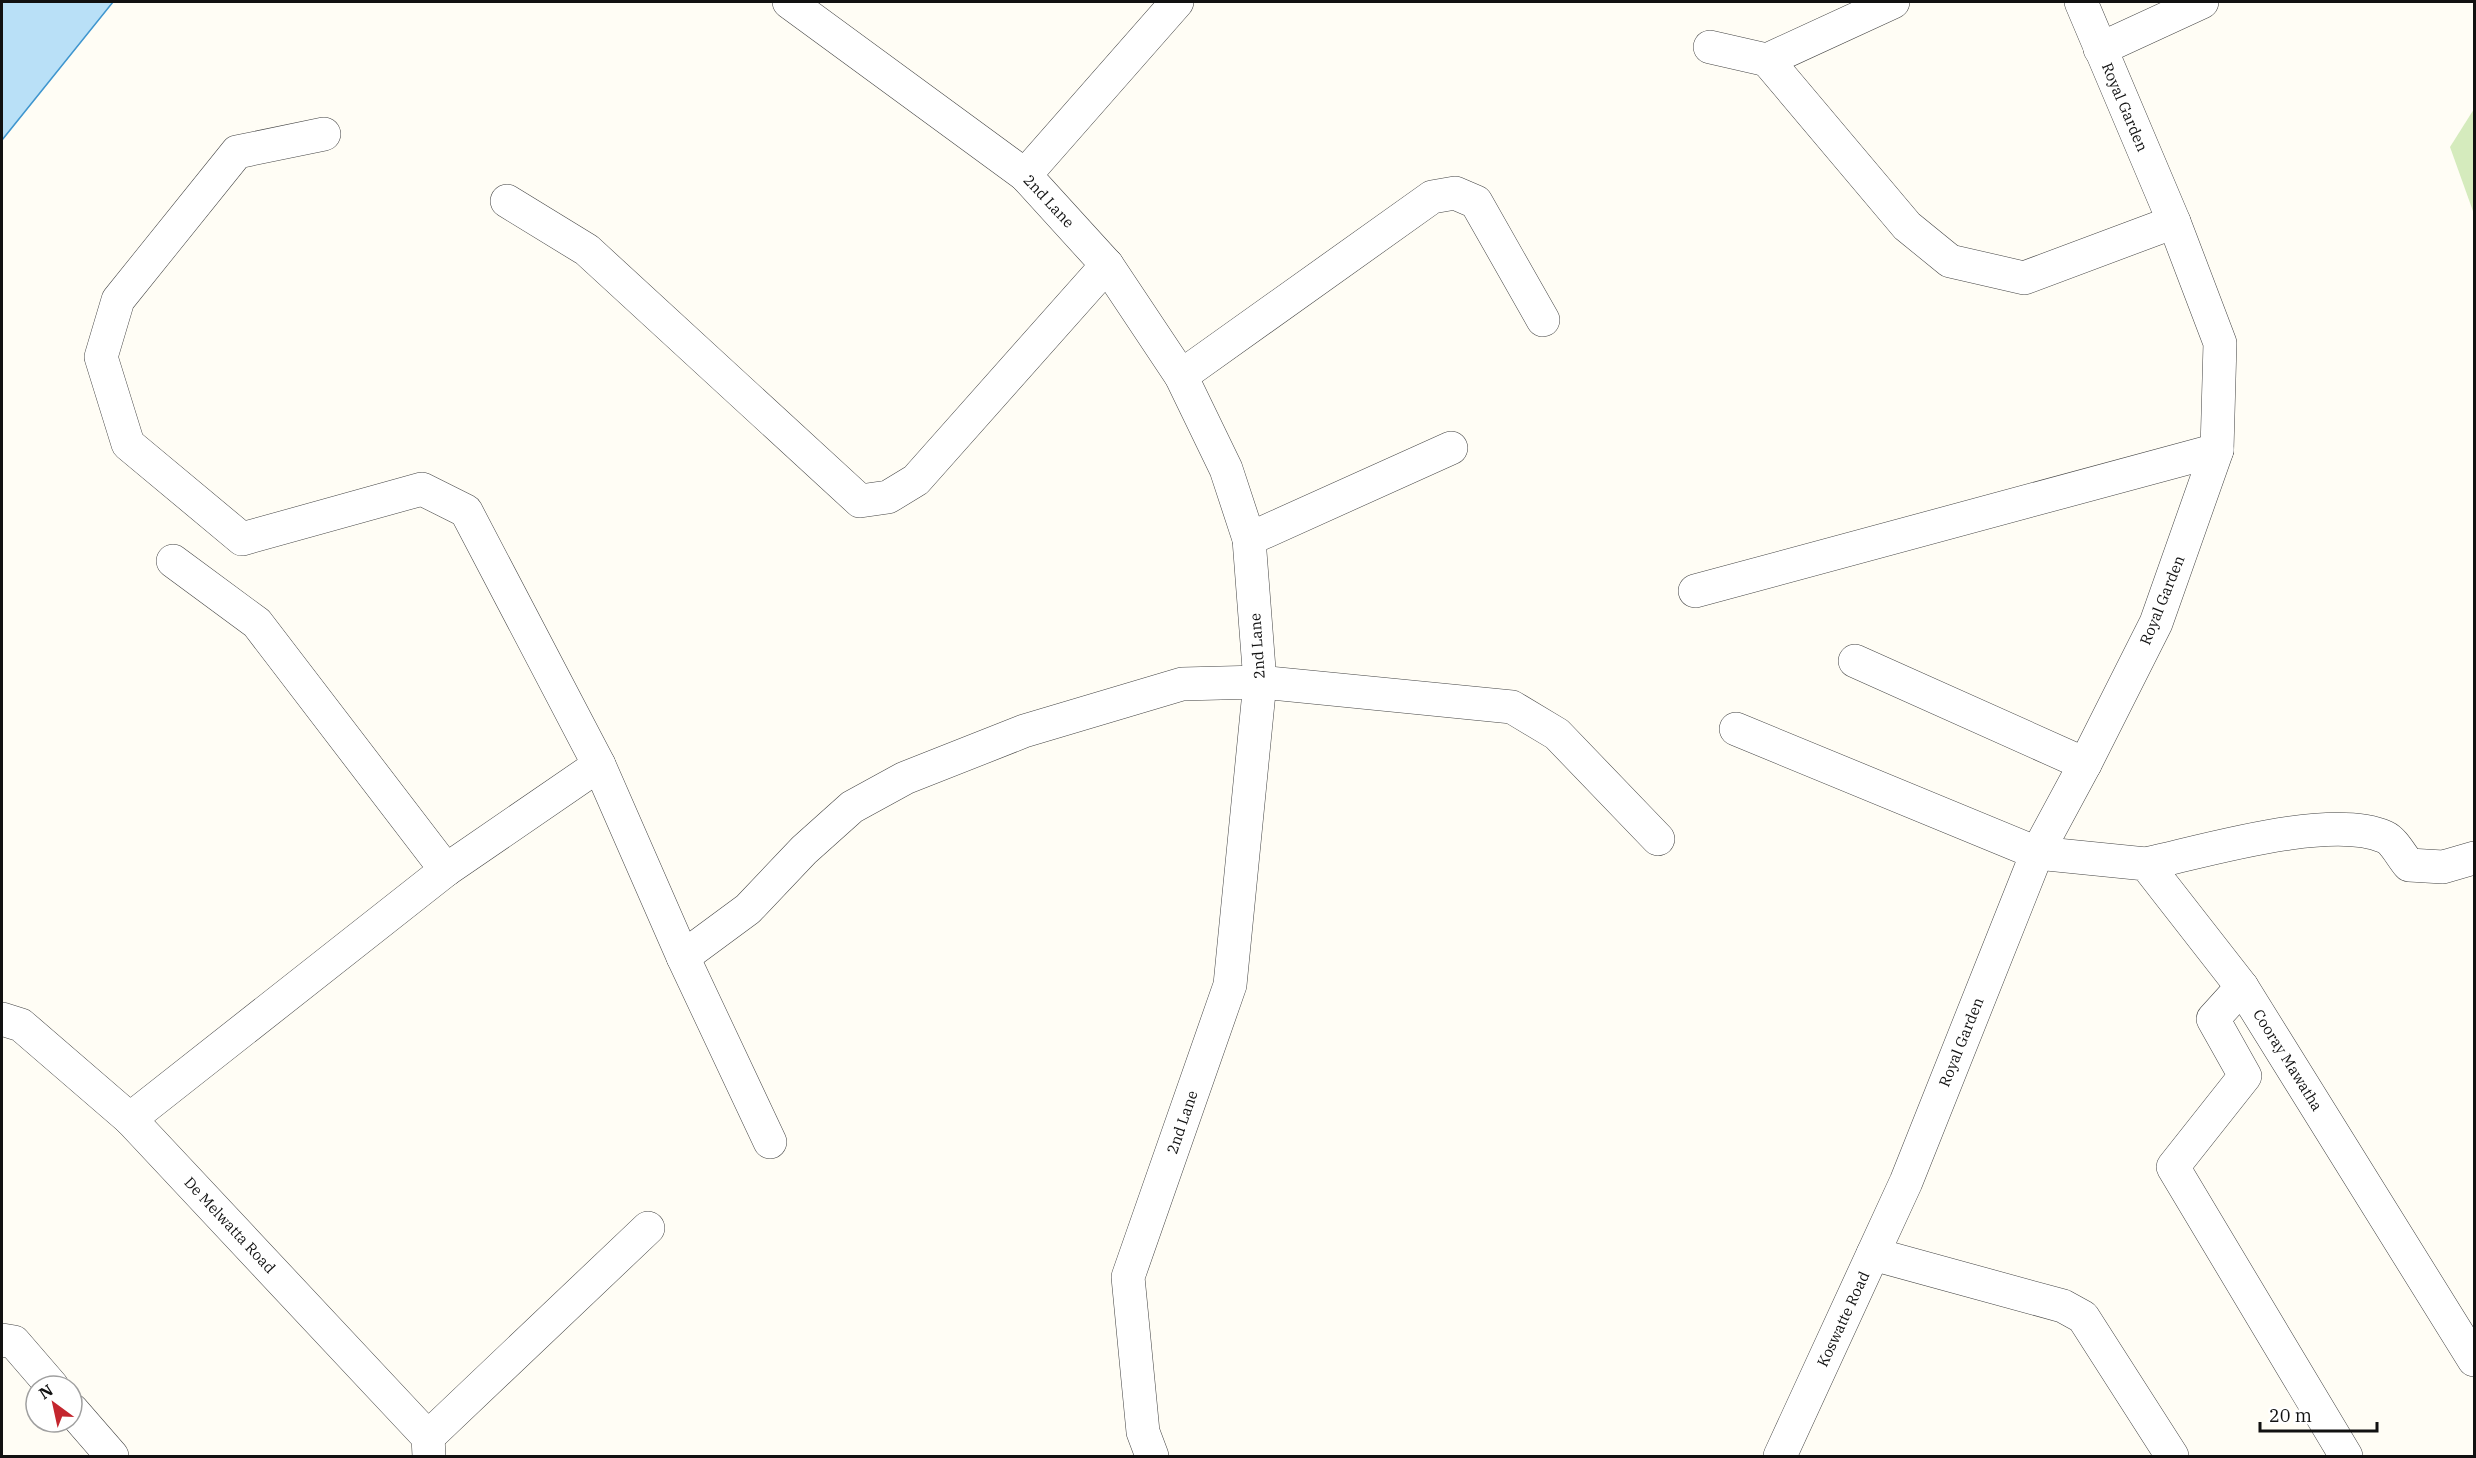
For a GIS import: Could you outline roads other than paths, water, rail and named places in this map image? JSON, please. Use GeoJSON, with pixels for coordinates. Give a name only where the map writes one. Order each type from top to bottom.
{"type":"FeatureCollection","features":[{"type":"Feature","properties":{"kind":"street","name":"2nd Lane"},"geometry":{"type":"LineString","coordinates":[[789,2],[1025,175],[1107,265],[1181,376],[1226,469],[1250,539],[1260,682],[1230,985],[1128,1277],[1143,1432],[1152,1456]]}},
{"type":"Feature","properties":{"kind":"street"},"geometry":{"type":"LineString","coordinates":[[1025,175],[1177,2]]}},
{"type":"Feature","properties":{"kind":"street"},"geometry":{"type":"LineString","coordinates":[[1767,60],[1893,2]]}},
{"type":"Feature","properties":{"kind":"street","name":"Royal Garden"},"geometry":{"type":"LineString","coordinates":[[1906,1182],[2037,853],[2156,623],[2217,450],[2220,343],[2174,222],[2081,2]]}},
{"type":"Feature","properties":{"kind":"street"},"geometry":{"type":"LineString","coordinates":[[2100,49],[2202,2]]}},
{"type":"Feature","properties":{"kind":"street"},"geometry":{"type":"LineString","coordinates":[[1710,47],[1767,60],[1907,226],[1950,261],[2024,278],[2174,222]]}},
{"type":"Feature","properties":{"kind":"street"},"geometry":{"type":"LineString","coordinates":[[324,134],[237,152],[118,300],[101,357],[128,444],[242,538],[422,489],[466,511],[599,765],[683,957],[770,1142]]}},
{"type":"Feature","properties":{"kind":"street"},"geometry":{"type":"LineString","coordinates":[[1181,376],[1432,197],[1455,193],[1476,202],[1543,320]]}},
{"type":"Feature","properties":{"kind":"street"},"geometry":{"type":"LineString","coordinates":[[507,201],[587,250],[860,501],[888,497],[916,480],[1107,265]]}},
{"type":"Feature","properties":{"kind":"street"},"geometry":{"type":"LineString","coordinates":[[1250,539],[1451,448]]}},
{"type":"Feature","properties":{"kind":"street"},"geometry":{"type":"LineString","coordinates":[[1695,591],[2217,450]]}},
{"type":"Feature","properties":{"kind":"street"},"geometry":{"type":"LineString","coordinates":[[173,561],[257,623],[446,870]]}},
{"type":"Feature","properties":{"kind":"street"},"geometry":{"type":"LineString","coordinates":[[1855,661],[2085,764]]}},
{"type":"Feature","properties":{"kind":"street"},"geometry":{"type":"LineString","coordinates":[[683,957],[748,909],[804,850],[852,807],[905,778],[1024,731],[1182,684],[1260,682],[1512,707],[1557,734],[1658,839]]}},
{"type":"Feature","properties":{"kind":"street"},"geometry":{"type":"LineString","coordinates":[[1736,729],[2037,853],[2146,864],[2284,833],[2354,828],[2388,837],[2409,865],[2443,867],[2475,858]]}},
{"type":"Feature","properties":{"kind":"street"},"geometry":{"type":"LineString","coordinates":[[130,1119],[446,870],[599,765]]}},
{"type":"Feature","properties":{"kind":"street","name":"Cooray Mawatha"},"geometry":{"type":"LineString","coordinates":[[2146,864],[2242,987],[2475,1360]]}},
{"type":"Feature","properties":{"kind":"street"},"geometry":{"type":"LineString","coordinates":[[2242,987],[2213,1019],[2245,1076],[2173,1167],[2346,1456]]}},
{"type":"Feature","properties":{"kind":"street","name":"De Melwatta Road"},"geometry":{"type":"LineString","coordinates":[[2,1019],[21,1025],[130,1119],[429,1447]]}},
{"type":"Feature","properties":{"kind":"street","name":"Koswatte Road"},"geometry":{"type":"LineString","coordinates":[[1780,1456],[1906,1182]]}},
{"type":"Feature","properties":{"kind":"street"},"geometry":{"type":"LineString","coordinates":[[429,1447],[648,1228]]}},
{"type":"Feature","properties":{"kind":"street"},"geometry":{"type":"LineString","coordinates":[[1873,1254],[2063,1306],[2083,1317],[2172,1456]]}},
{"type":"Feature","properties":{"kind":"street"},"geometry":{"type":"LineString","coordinates":[[2,1340],[14,1342],[42,1374]]}},
{"type":"Feature","properties":{"kind":"street"},"geometry":{"type":"LineString","coordinates":[[84,1424],[112,1456]]}},
{"type":"Feature","properties":{"kind":"water"},"geometry":{"type":"Polygon","coordinates":[[[2,2],[113,2],[2,140],[2,2]]]}}]}
